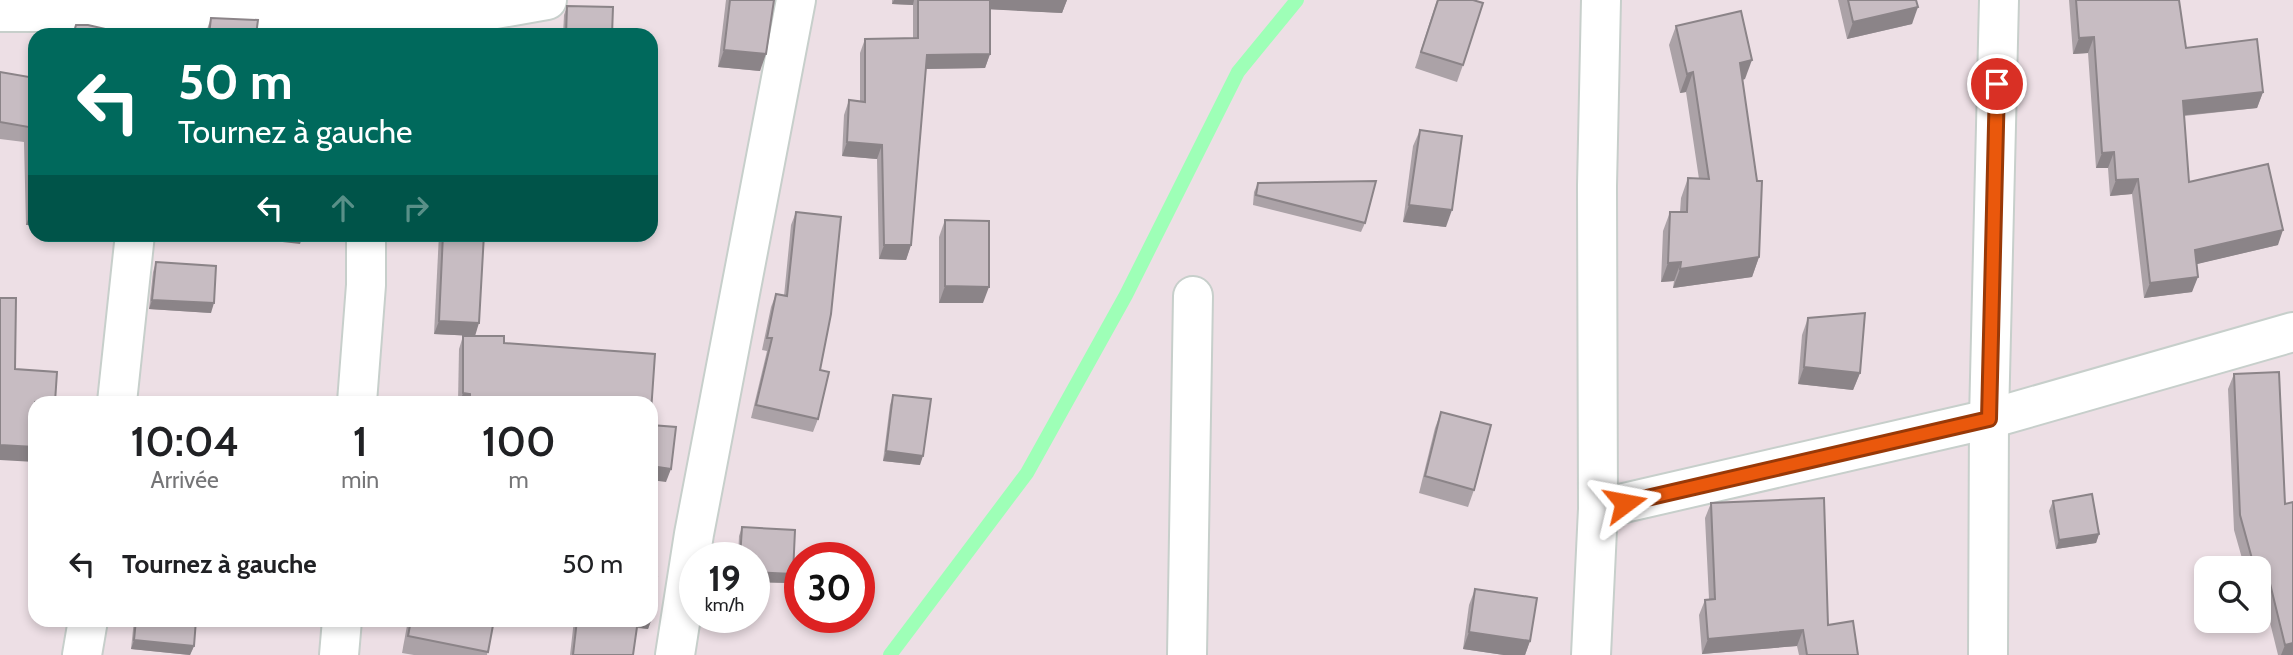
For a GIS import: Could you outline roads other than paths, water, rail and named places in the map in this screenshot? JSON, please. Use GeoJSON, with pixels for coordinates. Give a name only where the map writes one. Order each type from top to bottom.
{"type":"FeatureCollection","features":[{"type":"Feature","properties":{"kind":"street"},"geometry":{"type":"LineString","coordinates":[[0,12],[178,23],[366,18],[490,10],[547,0]]}},
{"type":"Feature","properties":{"kind":"street"},"geometry":{"type":"LineString","coordinates":[[675,655],[694,534],[796,0]]}},
{"type":"Feature","properties":{"kind":"street"},"geometry":{"type":"LineString","coordinates":[[1591,655],[1598,509],[1597,186],[1601,0]]}},
{"type":"Feature","properties":{"kind":"street"},"geometry":{"type":"LineString","coordinates":[[1987,655],[1989,419],[1999,0]]}},
{"type":"Feature","properties":{"kind":"street"},"geometry":{"type":"LineString","coordinates":[[118,396],[134,242]]}},
{"type":"Feature","properties":{"kind":"street"},"geometry":{"type":"LineString","coordinates":[[357,396],[366,285],[366,242]]}},
{"type":"Feature","properties":{"kind":"street"},"geometry":{"type":"LineString","coordinates":[[1187,655],[1193,296]]}},
{"type":"Feature","properties":{"kind":"street"},"geometry":{"type":"LineString","coordinates":[[1598,509],[1989,419],[2293,332]]}},
{"type":"Feature","properties":{"kind":"street"},"geometry":{"type":"LineString","coordinates":[[82,655],[87,627]]}},
{"type":"Feature","properties":{"kind":"street"},"geometry":{"type":"LineString","coordinates":[[339,655],[341,627]]}},
{"type":"Feature","properties":{"kind":"waterway"},"geometry":{"type":"LineString","coordinates":[[890,655],[1027,473],[1126,295],[1238,72],[1297,0]]}}]}
